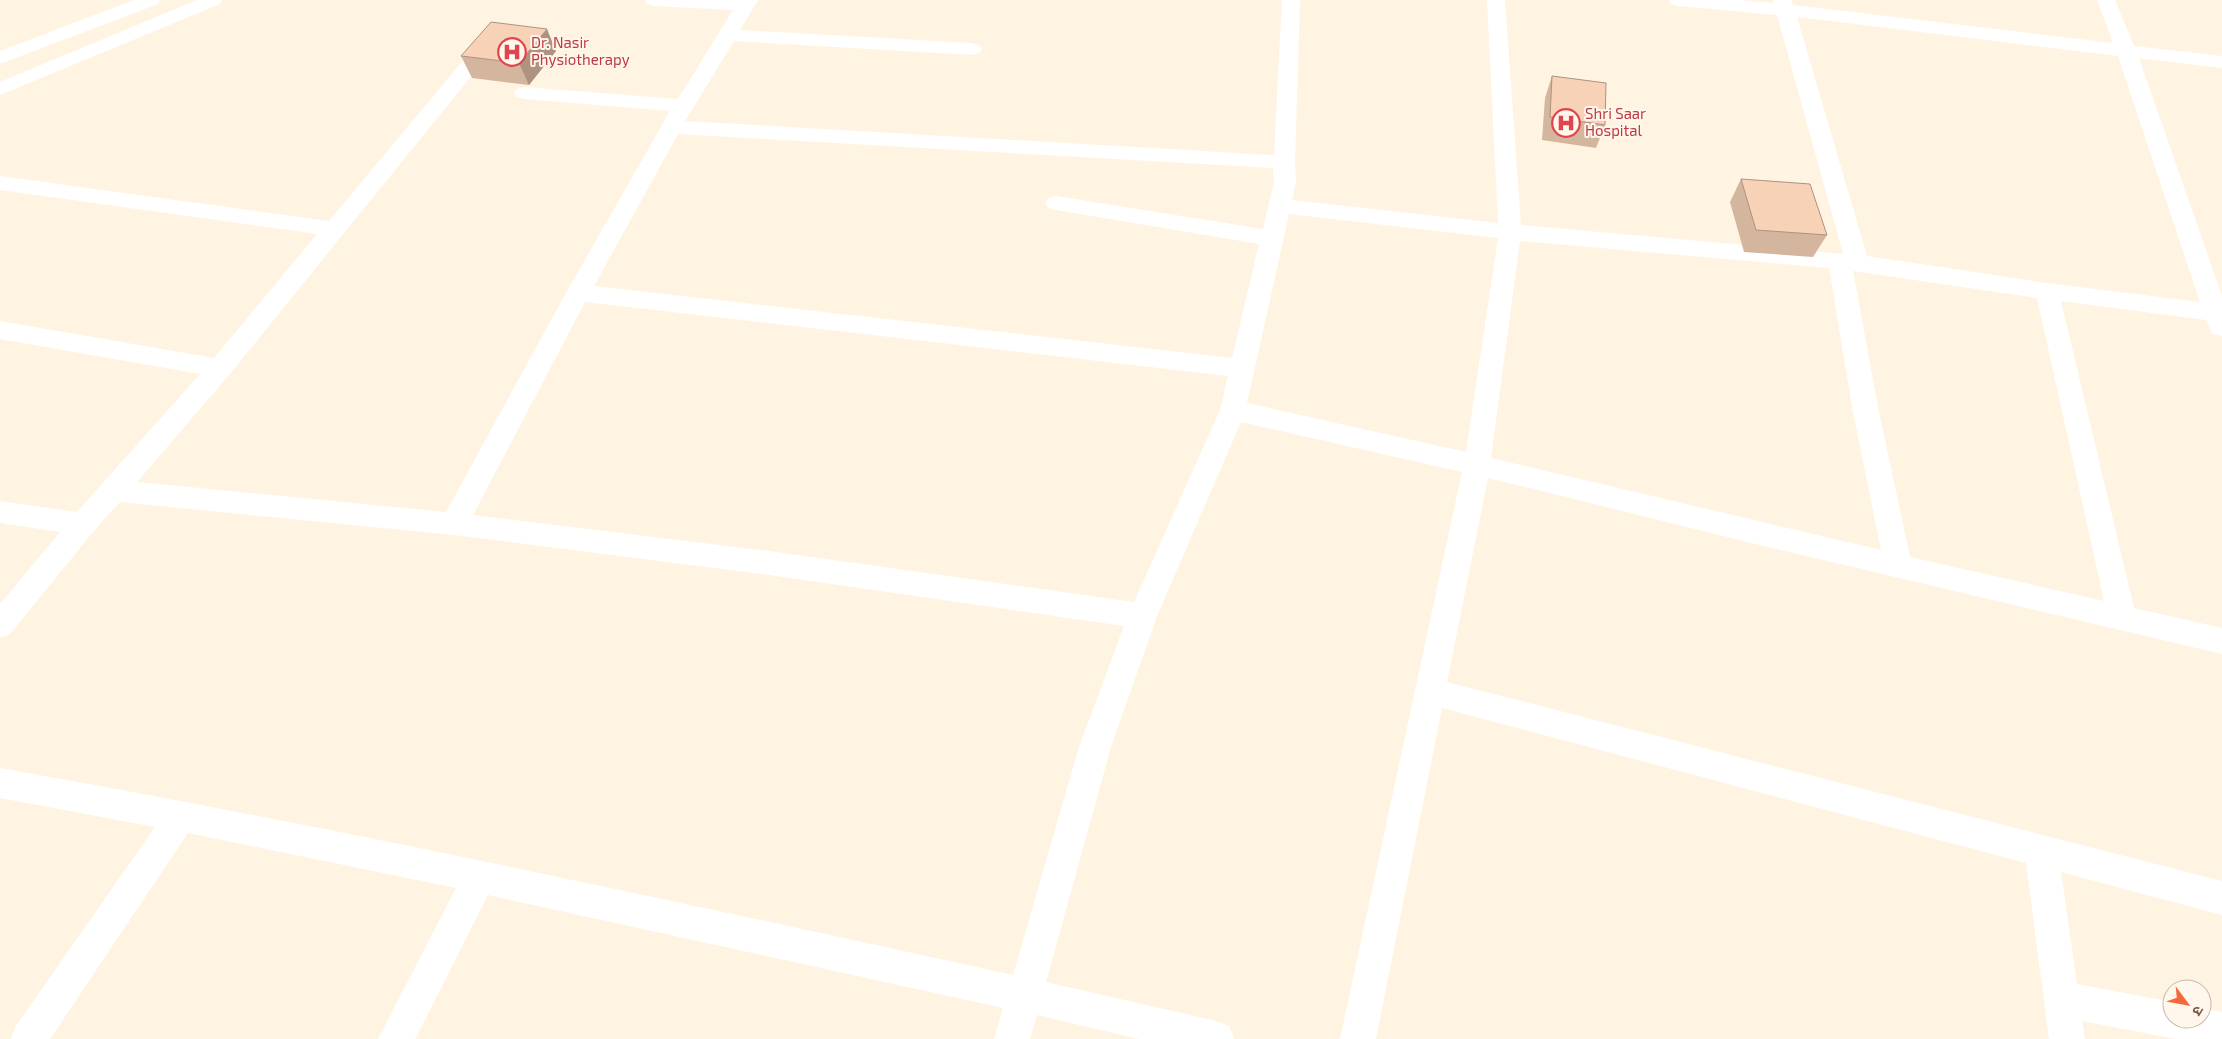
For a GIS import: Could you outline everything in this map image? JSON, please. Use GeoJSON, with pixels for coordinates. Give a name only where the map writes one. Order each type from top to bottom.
{"type":"FeatureCollection","features":[{"type":"Feature","properties":{"kind":"street"},"geometry":{"type":"LineString","coordinates":[[0,58],[151,0]]}},
{"type":"Feature","properties":{"kind":"street"},"geometry":{"type":"LineString","coordinates":[[0,89],[213,0]]}},
{"type":"Feature","properties":{"kind":"street"},"geometry":{"type":"LineString","coordinates":[[454,524],[578,294],[671,127],[747,2],[654,0]]}},
{"type":"Feature","properties":{"kind":"street"},"geometry":{"type":"LineString","coordinates":[[1012,1039],[1095,747],[1142,616],[1233,410],[1285,182],[1284,162],[1291,0]]}},
{"type":"Feature","properties":{"kind":"street"},"geometry":{"type":"LineString","coordinates":[[1358,1039],[1477,465],[1510,232],[1496,0]]}},
{"type":"Feature","properties":{"kind":"street"},"geometry":{"type":"LineString","coordinates":[[1678,0],[1783,5],[2222,62]]}},
{"type":"Feature","properties":{"kind":"street"},"geometry":{"type":"LineString","coordinates":[[1280,206],[1510,232],[1849,262],[2220,318],[2126,50],[2106,0]]}},
{"type":"Feature","properties":{"kind":"street"},"geometry":{"type":"LineString","coordinates":[[1783,5],[1849,262],[1865,408],[1898,566]]}},
{"type":"Feature","properties":{"kind":"street"},"geometry":{"type":"LineString","coordinates":[[727,35],[972,49]]}},
{"type":"Feature","properties":{"kind":"street"},"geometry":{"type":"LineString","coordinates":[[0,625],[83,524],[114,491],[220,368],[483,49]]}},
{"type":"Feature","properties":{"kind":"street"},"geometry":{"type":"LineString","coordinates":[[524,93],[684,106]]}},
{"type":"Feature","properties":{"kind":"street"},"geometry":{"type":"LineString","coordinates":[[671,127],[1284,162]]}},
{"type":"Feature","properties":{"kind":"street"},"geometry":{"type":"LineString","coordinates":[[0,183],[333,229]]}},
{"type":"Feature","properties":{"kind":"street"},"geometry":{"type":"LineString","coordinates":[[1056,203],[1273,238]]}},
{"type":"Feature","properties":{"kind":"street"},"geometry":{"type":"LineString","coordinates":[[2047,291],[2122,618]]}},
{"type":"Feature","properties":{"kind":"street"},"geometry":{"type":"LineString","coordinates":[[578,294],[1242,368]]}},
{"type":"Feature","properties":{"kind":"street"},"geometry":{"type":"LineString","coordinates":[[0,330],[220,368]]}},
{"type":"Feature","properties":{"kind":"street"},"geometry":{"type":"LineString","coordinates":[[1233,410],[1477,465],[1898,566],[2222,641]]}},
{"type":"Feature","properties":{"kind":"street"},"geometry":{"type":"LineString","coordinates":[[114,491],[454,524],[769,563],[1142,616]]}},
{"type":"Feature","properties":{"kind":"street"},"geometry":{"type":"LineString","coordinates":[[0,512],[83,524]]}},
{"type":"Feature","properties":{"kind":"street"},"geometry":{"type":"LineString","coordinates":[[1430,690],[2222,898]]}},
{"type":"Feature","properties":{"kind":"street"},"geometry":{"type":"LineString","coordinates":[[0,783],[182,815],[480,877],[1024,994],[1216,1039]]}},
{"type":"Feature","properties":{"kind":"street"},"geometry":{"type":"LineString","coordinates":[[29,1039],[182,815]]}},
{"type":"Feature","properties":{"kind":"street"},"geometry":{"type":"LineString","coordinates":[[2041,851],[2067,1039]]}},
{"type":"Feature","properties":{"kind":"street"},"geometry":{"type":"LineString","coordinates":[[396,1039],[480,877]]}},
{"type":"Feature","properties":{"kind":"street"},"geometry":{"type":"LineString","coordinates":[[2062,999],[2222,1030]]}},
{"type":"Feature","properties":{"kind":"building"},"geometry":{"type":"Polygon","coordinates":[[[491,22],[547,29],[519,63],[461,56],[491,22]]]}},
{"type":"Feature","properties":{"kind":"building"},"geometry":{"type":"Polygon","coordinates":[[[1552,76],[1606,83],[1605,125],[1550,117],[1552,76]]]}},
{"type":"Feature","properties":{"kind":"building"},"geometry":{"type":"Polygon","coordinates":[[[1741,179],[1810,184],[1827,235],[1756,230],[1741,179]]]}},
{"type":"Feature","properties":{"kind":"place","name":"Dr. Nasir Physiotherapy"},"geometry":{"type":"Point","coordinates":[512,52]}},
{"type":"Feature","properties":{"kind":"place","name":"Shri Saar Hospital"},"geometry":{"type":"Point","coordinates":[1566,123]}}]}
